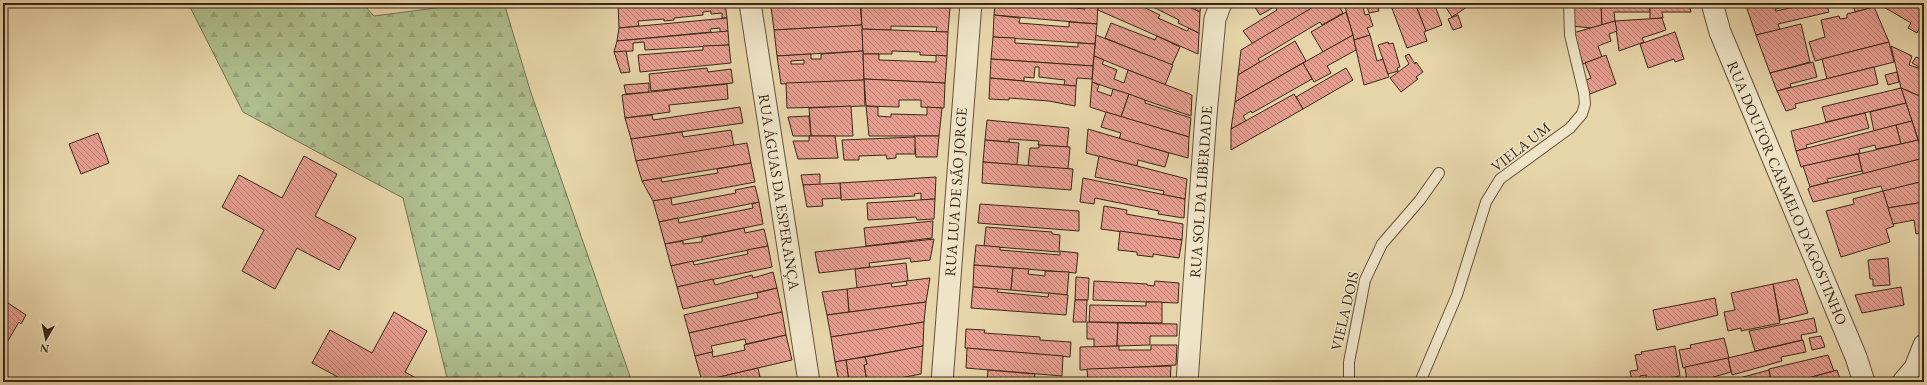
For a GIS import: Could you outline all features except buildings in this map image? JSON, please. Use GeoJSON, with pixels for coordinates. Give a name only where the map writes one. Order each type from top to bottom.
{"type":"FeatureCollection","features":[{"type":"Feature","properties":{"kind":"street","name":"RUA ÁGUAS DA ESPERANÇA"},"geometry":{"type":"LineString","coordinates":[[750,3],[809,382]]}},
{"type":"Feature","properties":{"kind":"street","name":"RUA LUA DE SÃO JORGE"},"geometry":{"type":"LineString","coordinates":[[942,382],[971,3]]}},
{"type":"Feature","properties":{"kind":"street","name":"RUA SOL DA LIBERDADE"},"geometry":{"type":"LineString","coordinates":[[1187,382],[1207,107],[1215,19],[1221,3]]}},
{"type":"Feature","properties":{"kind":"street","name":"RUA DOUTOR CARMELO D'AGOSTINHO"},"geometry":{"type":"LineString","coordinates":[[1712,3],[1720,32],[1856,357],[1864,382]]}},
{"type":"Feature","properties":{"kind":"street"},"geometry":{"type":"LineString","coordinates":[[1903,382],[1915,368],[1924,345]]}},
{"type":"Feature","properties":{"kind":"lane","name":"VIELA UM"},"geometry":{"type":"LineString","coordinates":[[1420,382],[1457,295],[1486,202],[1500,179],[1570,128],[1582,114],[1585,104],[1584,93],[1570,35],[1569,3]]}},
{"type":"Feature","properties":{"kind":"lane","name":"VIELA DOIS"},"geometry":{"type":"LineString","coordinates":[[1349,382],[1349,362],[1365,280],[1382,244],[1420,200],[1439,173]]}},
{"type":"Feature","properties":{"kind":"green space"},"geometry":{"type":"Polygon","coordinates":[[[188,3],[362,3],[374,16],[474,3],[504,3],[530,90],[632,382],[448,382],[403,198],[243,112],[188,3]]]}}]}
